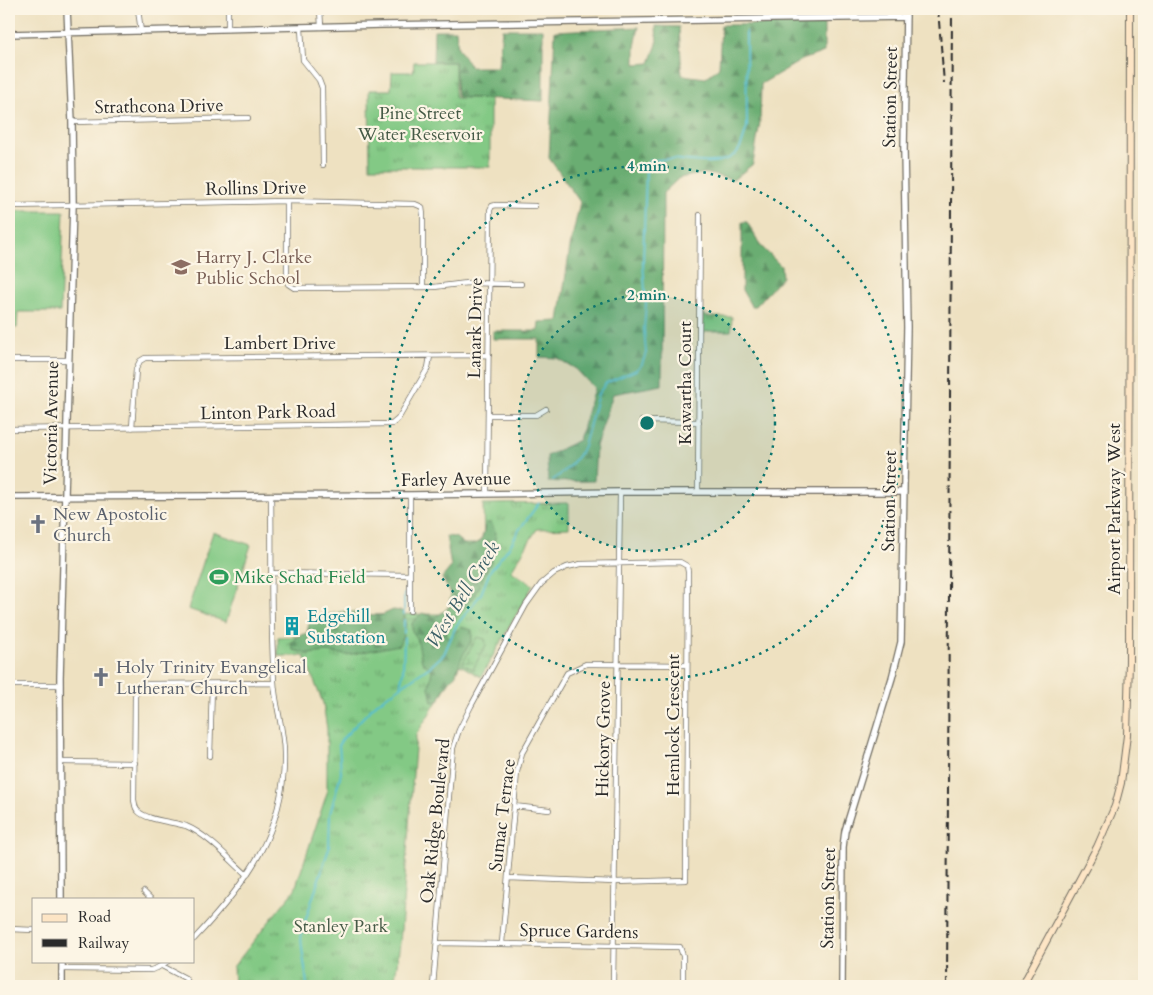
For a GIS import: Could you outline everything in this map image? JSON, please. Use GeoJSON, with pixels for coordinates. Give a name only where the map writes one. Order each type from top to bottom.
{"type":"FeatureCollection","features":[{"type":"Feature","properties":{"kind":"main road","name":"Airport Parkway West"},"geometry":{"type":"LineString","coordinates":[[1022,986],[1097,847],[1115,806],[1121,784],[1127,735],[1129,662],[1130,9]]}},
{"type":"Feature","properties":{"kind":"street","name":"Victoria Avenue"},"geometry":{"type":"LineString","coordinates":[[61,898],[62,762],[60,685],[73,204],[72,122],[67,9]]}},
{"type":"Feature","properties":{"kind":"street"},"geometry":{"type":"LineString","coordinates":[[138,9],[141,32]]}},
{"type":"Feature","properties":{"kind":"street"},"geometry":{"type":"LineString","coordinates":[[228,9],[228,29]]}},
{"type":"Feature","properties":{"kind":"street"},"geometry":{"type":"LineString","coordinates":[[320,9],[321,28]]}},
{"type":"Feature","properties":{"kind":"street","name":"Station Street"},"geometry":{"type":"LineString","coordinates":[[842,986],[843,847],[845,831],[892,678],[901,642],[907,327],[904,150],[906,9]]}},
{"type":"Feature","properties":{"kind":"street"},"geometry":{"type":"LineString","coordinates":[[9,34],[321,28],[382,25],[906,17]]}},
{"type":"Feature","properties":{"kind":"street"},"geometry":{"type":"LineString","coordinates":[[301,28],[303,60],[319,80],[324,97],[323,165]]}},
{"type":"Feature","properties":{"kind":"street","name":"Strathcona Drive"},"geometry":{"type":"LineString","coordinates":[[72,122],[248,118]]}},
{"type":"Feature","properties":{"kind":"street"},"geometry":{"type":"LineString","coordinates":[[287,201],[286,275],[288,284],[294,288],[423,287],[467,283],[521,284]]}},
{"type":"Feature","properties":{"kind":"street","name":"Rollins Drive"},"geometry":{"type":"LineString","coordinates":[[9,206],[287,201],[415,204],[422,207],[423,287]]}},
{"type":"Feature","properties":{"kind":"street","name":"Lanark Drive"},"geometry":{"type":"LineString","coordinates":[[487,494],[490,210],[492,206],[496,205],[535,206]]}},
{"type":"Feature","properties":{"kind":"street","name":"Kawartha Court"},"geometry":{"type":"LineString","coordinates":[[698,492],[700,214]]}},
{"type":"Feature","properties":{"kind":"street","name":"Lambert Drive"},"geometry":{"type":"LineString","coordinates":[[132,428],[136,369],[145,358],[489,355]]}},
{"type":"Feature","properties":{"kind":"street","name":"Linton Park Road"},"geometry":{"type":"LineString","coordinates":[[9,429],[392,424],[398,419],[428,368],[430,356]]}},
{"type":"Feature","properties":{"kind":"street"},"geometry":{"type":"LineString","coordinates":[[9,360],[68,360]]}},
{"type":"Feature","properties":{"kind":"street"},"geometry":{"type":"LineString","coordinates":[[488,415],[536,414],[546,409]]}},
{"type":"Feature","properties":{"kind":"street"},"geometry":{"type":"LineString","coordinates":[[642,421],[699,422]]}},
{"type":"Feature","properties":{"kind":"street","name":"Farley Avenue"},"geometry":{"type":"LineString","coordinates":[[9,497],[620,492],[904,492]]}},
{"type":"Feature","properties":{"kind":"street","name":"Hickory Grove"},"geometry":{"type":"LineString","coordinates":[[613,986],[620,492]]}},
{"type":"Feature","properties":{"kind":"street"},"geometry":{"type":"LineString","coordinates":[[195,938],[247,875],[268,840],[279,807],[284,754],[274,683],[271,495]]}},
{"type":"Feature","properties":{"kind":"street"},"geometry":{"type":"LineString","coordinates":[[410,495],[410,611]]}},
{"type":"Feature","properties":{"kind":"street","name":"Oak Ridge Boulevard"},"geometry":{"type":"LineString","coordinates":[[433,986],[453,748],[459,730],[526,605],[541,584],[554,573],[567,566],[597,562],[620,563]]}},
{"type":"Feature","properties":{"kind":"street","name":"Hemlock Crescent"},"geometry":{"type":"LineString","coordinates":[[615,882],[686,880],[687,566],[680,562],[620,563]]}},
{"type":"Feature","properties":{"kind":"street"},"geometry":{"type":"LineString","coordinates":[[272,574],[410,575]]}},
{"type":"Feature","properties":{"kind":"street","name":"Sumac Terrace"},"geometry":{"type":"LineString","coordinates":[[502,943],[517,772],[522,753],[568,673],[586,664],[687,665]]}},
{"type":"Feature","properties":{"kind":"street"},"geometry":{"type":"LineString","coordinates":[[247,875],[204,838],[189,828],[173,822],[145,816],[136,810],[134,800],[135,696],[139,687],[148,684],[212,685],[274,683]]}},
{"type":"Feature","properties":{"kind":"street"},"geometry":{"type":"LineString","coordinates":[[9,685],[60,685]]}},
{"type":"Feature","properties":{"kind":"street"},"geometry":{"type":"LineString","coordinates":[[210,756],[212,685]]}},
{"type":"Feature","properties":{"kind":"street"},"geometry":{"type":"LineString","coordinates":[[62,762],[134,763]]}},
{"type":"Feature","properties":{"kind":"street"},"geometry":{"type":"LineString","coordinates":[[514,806],[549,810]]}},
{"type":"Feature","properties":{"kind":"street"},"geometry":{"type":"LineString","coordinates":[[508,878],[615,882]]}},
{"type":"Feature","properties":{"kind":"street"},"geometry":{"type":"LineString","coordinates":[[144,892],[150,898]]}},
{"type":"Feature","properties":{"kind":"street"},"geometry":{"type":"LineString","coordinates":[[9,929],[32,930]]}},
{"type":"Feature","properties":{"kind":"street","name":"Spruce Gardens"},"geometry":{"type":"LineString","coordinates":[[437,942],[680,946],[683,956],[682,986]]}},
{"type":"Feature","properties":{"kind":"street"},"geometry":{"type":"LineString","coordinates":[[62,962],[62,986]]}},
{"type":"Feature","properties":{"kind":"street"},"geometry":{"type":"LineString","coordinates":[[62,969],[151,970],[167,962]]}},
{"type":"Feature","properties":{"kind":"street"},"geometry":{"type":"LineString","coordinates":[[162,966],[185,978],[191,986]]}},
{"type":"Feature","properties":{"kind":"green space"},"geometry":{"type":"Polygon","coordinates":[[[824,24],[824,52],[802,60],[761,84],[760,122],[753,164],[733,180],[705,173],[679,178],[663,193],[662,385],[613,394],[596,446],[594,481],[548,482],[547,456],[579,440],[594,388],[576,369],[557,358],[539,357],[539,339],[493,339],[493,331],[538,331],[539,322],[559,321],[570,247],[580,202],[549,158],[555,31],[639,27],[635,47],[635,64],[650,63],[657,44],[656,26],[679,27],[682,75],[706,78],[719,67],[721,25],[824,24]]]}},
{"type":"Feature","properties":{"kind":"green space"},"geometry":{"type":"Polygon","coordinates":[[[502,29],[543,29],[543,101],[457,97],[455,62],[433,62],[434,30],[456,30],[458,48],[471,67],[498,67],[502,29]]]}},
{"type":"Feature","properties":{"kind":"green space","name":"Pine Street Water Reservoir"},"geometry":{"type":"Polygon","coordinates":[[[414,62],[455,62],[455,98],[490,98],[490,167],[370,167],[369,90],[391,90],[392,72],[413,72],[414,62]]]}},
{"type":"Feature","properties":{"kind":"green space"},"geometry":{"type":"Polygon","coordinates":[[[9,211],[64,211],[60,312],[18,312],[17,328],[9,328],[9,211]]]}},
{"type":"Feature","properties":{"kind":"green space"},"geometry":{"type":"Polygon","coordinates":[[[742,222],[747,222],[761,246],[781,266],[782,277],[756,306],[751,306],[742,290],[742,222]]]}},
{"type":"Feature","properties":{"kind":"green space"},"geometry":{"type":"Polygon","coordinates":[[[703,314],[707,317],[732,317],[731,331],[707,331],[703,334],[703,314]]]}},
{"type":"Feature","properties":{"kind":"green space","name":"Stanley Park"},"geometry":{"type":"Polygon","coordinates":[[[569,503],[569,528],[537,529],[511,571],[533,585],[481,677],[460,665],[416,735],[400,943],[394,986],[234,986],[233,967],[295,889],[327,793],[327,729],[323,703],[304,656],[278,656],[278,637],[309,636],[309,615],[447,614],[455,576],[455,544],[484,544],[483,504],[569,503]]]}},
{"type":"Feature","properties":{"kind":"green space"},"geometry":{"type":"Polygon","coordinates":[[[486,523],[491,523],[496,533],[491,562],[473,597],[446,630],[448,639],[461,627],[472,630],[472,639],[461,659],[456,674],[444,688],[439,701],[432,702],[429,687],[432,670],[422,662],[417,638],[412,631],[412,623],[422,613],[435,617],[452,602],[454,595],[449,591],[442,578],[451,567],[446,536],[455,537],[468,547],[481,541],[486,523]]]}},
{"type":"Feature","properties":{"kind":"green space","name":"Mike Schad Field"},"geometry":{"type":"Polygon","coordinates":[[[213,532],[251,545],[226,622],[188,609],[213,532]]]}},
{"type":"Feature","properties":{"kind":"green space"},"geometry":{"type":"Polygon","coordinates":[[[393,610],[402,611],[406,619],[403,636],[399,645],[347,655],[327,652],[308,654],[293,650],[291,643],[296,637],[307,633],[310,618],[345,611],[380,616],[393,610]]]}},
{"type":"Feature","properties":{"kind":"green space"},"geometry":{"type":"Polygon","coordinates":[[[477,637],[485,639],[486,645],[473,669],[462,664],[477,637]]]}},
{"type":"Feature","properties":{"kind":"waterway","name":"West Bell Creek"},"geometry":{"type":"LineString","coordinates":[[553,480],[571,465],[584,446],[598,394],[606,383],[636,370],[642,364],[646,353],[644,329],[646,304],[643,263],[646,170],[649,161],[672,159],[695,162],[721,161],[734,155],[741,146],[747,127],[746,31]]}},
{"type":"Feature","properties":{"kind":"waterway","name":"West Bell Creek"},"geometry":{"type":"LineString","coordinates":[[307,986],[301,934],[329,848],[330,814],[341,773],[339,744],[377,703],[431,666],[444,654],[456,626],[481,594],[490,571],[510,546],[539,503]]}},
{"type":"Feature","properties":{"kind":"waterway"},"geometry":{"type":"LineString","coordinates":[[404,594],[404,614]]}},
{"type":"Feature","properties":{"kind":"waterway"},"geometry":{"type":"LineString","coordinates":[[404,620],[404,633]]}},
{"type":"Feature","properties":{"kind":"waterway"},"geometry":{"type":"LineString","coordinates":[[400,687],[403,672],[404,637]]}},
{"type":"Feature","properties":{"kind":"railway"},"geometry":{"type":"LineString","coordinates":[[938,9],[944,83]]}},
{"type":"Feature","properties":{"kind":"railway"},"geometry":{"type":"LineString","coordinates":[[947,986],[952,9]]}},
{"type":"Feature","properties":{"kind":"place","name":"Harry J. Clarke Public School"},"geometry":{"type":"Point","coordinates":[181,267]}},
{"type":"Feature","properties":{"kind":"place","name":"New Apostolic Church"},"geometry":{"type":"Point","coordinates":[38,524]}},
{"type":"Feature","properties":{"kind":"place","name":"Mike Schad Field"},"geometry":{"type":"Point","coordinates":[219,577]}},
{"type":"Feature","properties":{"kind":"place","name":"Edgehill Substation"},"geometry":{"type":"Point","coordinates":[292,626]}},
{"type":"Feature","properties":{"kind":"place","name":"Holy Trinity Evangelical Lutheran Church"},"geometry":{"type":"Point","coordinates":[101,677]}}]}
